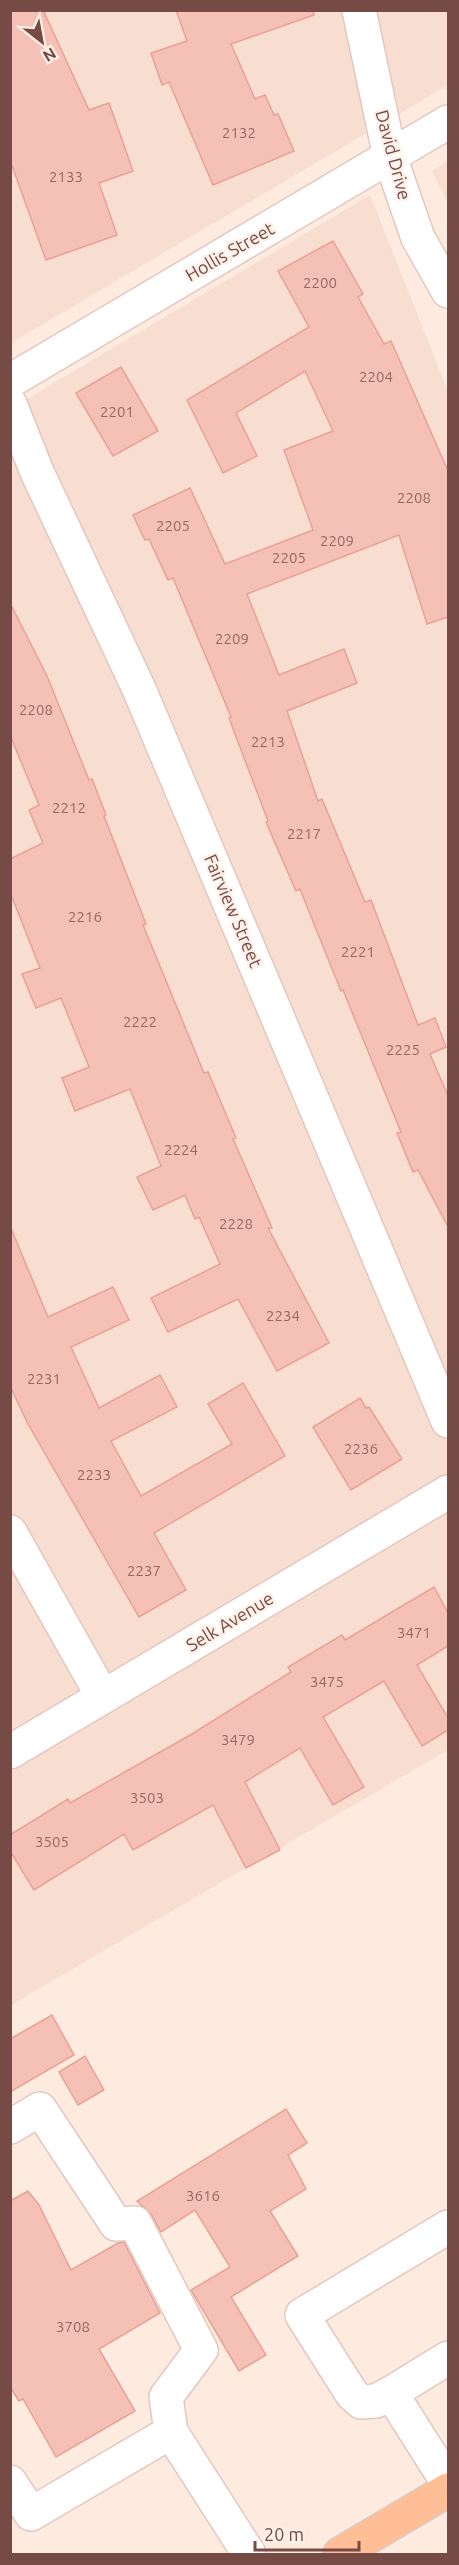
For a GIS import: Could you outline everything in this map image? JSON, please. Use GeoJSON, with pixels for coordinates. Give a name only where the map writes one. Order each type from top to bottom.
{"type":"FeatureCollection","features":[{"type":"Feature","properties":{"kind":"main road"},"geometry":{"type":"LineString","coordinates":[[340,2554],[448,2490]]}},
{"type":"Feature","properties":{"kind":"street","name":"David Drive"},"geometry":{"type":"LineString","coordinates":[[359,10],[390,157],[418,238],[448,291]]}},
{"type":"Feature","properties":{"kind":"street","name":"Hollis Street"},"geometry":{"type":"LineString","coordinates":[[10,381],[448,122]]}},
{"type":"Feature","properties":{"kind":"street","name":"Fairview Street"},"geometry":{"type":"LineString","coordinates":[[10,404],[37,472],[139,689],[448,1420]]}},
{"type":"Feature","properties":{"kind":"street","name":"Selk Avenue"},"geometry":{"type":"LineString","coordinates":[[10,1752],[448,1492]]}},
{"type":"Feature","properties":{"kind":"street"},"geometry":{"type":"LineString","coordinates":[[10,1532],[103,1697]]}},
{"type":"Feature","properties":{"kind":"street"},"geometry":{"type":"LineString","coordinates":[[10,2127],[40,2109],[116,2224],[135,2223],[201,2350],[166,2397],[171,2432],[249,2554]]}},
{"type":"Feature","properties":{"kind":"street"},"geometry":{"type":"LineString","coordinates":[[448,2227],[302,2315],[352,2394],[361,2402],[376,2401],[448,2358]]}},
{"type":"Feature","properties":{"kind":"street"},"geometry":{"type":"LineString","coordinates":[[391,2393],[448,2483]]}},
{"type":"Feature","properties":{"kind":"street"},"geometry":{"type":"LineString","coordinates":[[10,2482],[31,2514],[171,2432]]}},
{"type":"Feature","properties":{"kind":"shaded area"},"geometry":{"type":"Polygon","coordinates":[[[11,11],[448,11],[448,85],[11,343],[11,11]]]}},
{"type":"Feature","properties":{"kind":"shaded area"},"geometry":{"type":"Polygon","coordinates":[[[448,161],[448,203],[432,171],[448,161]]]}},
{"type":"Feature","properties":{"kind":"shaded area"},"geometry":{"type":"Polygon","coordinates":[[[370,195],[448,391],[448,1750],[11,2005],[10,409],[370,195]]]}},
{"type":"Feature","properties":{"kind":"building"},"geometry":{"type":"Polygon","coordinates":[[[10,10],[43,10],[89,110],[109,103],[133,171],[99,183],[117,235],[46,260],[10,160],[10,10]]]}},
{"type":"Feature","properties":{"kind":"building"},"geometry":{"type":"Polygon","coordinates":[[[176,10],[313,10],[314,15],[231,44],[255,99],[265,95],[274,115],[278,114],[294,151],[213,185],[169,82],[162,85],[151,53],[187,41],[176,10]]]}},
{"type":"Feature","properties":{"kind":"building"},"geometry":{"type":"Polygon","coordinates":[[[333,241],[363,294],[358,297],[384,344],[391,341],[448,471],[448,617],[427,624],[399,535],[247,594],[279,675],[344,649],[357,683],[287,711],[318,801],[322,799],[365,902],[371,900],[418,1025],[435,1018],[446,1047],[430,1054],[448,1096],[448,1227],[418,1170],[413,1172],[397,1133],[401,1132],[343,990],[341,991],[300,889],[296,891],[266,822],[268,821],[229,718],[231,717],[173,578],[168,580],[149,539],[145,540],[133,515],[190,488],[225,564],[313,530],[284,450],[333,431],[305,371],[236,413],[257,456],[223,473],[187,400],[309,327],[278,271],[333,241]]]}},
{"type":"Feature","properties":{"kind":"building"},"geometry":{"type":"Polygon","coordinates":[[[121,367],[158,431],[113,456],[76,393],[121,367]]]}},
{"type":"Feature","properties":{"kind":"building"},"geometry":{"type":"Polygon","coordinates":[[[10,603],[47,676],[89,780],[92,779],[146,924],[143,925],[204,1073],[208,1072],[236,1138],[233,1139],[272,1228],[268,1228],[329,1343],[277,1371],[238,1299],[168,1332],[151,1298],[220,1264],[199,1217],[195,1219],[185,1195],[153,1210],[137,1177],[161,1166],[130,1089],[75,1111],[62,1078],[89,1067],[61,998],[36,1008],[22,974],[40,968],[10,892],[10,859],[43,843],[29,810],[39,805],[10,735],[10,603]]]}},
{"type":"Feature","properties":{"kind":"building"},"geometry":{"type":"Polygon","coordinates":[[[10,1226],[48,1317],[113,1287],[129,1320],[71,1347],[99,1408],[160,1375],[177,1407],[111,1441],[141,1496],[232,1444],[208,1404],[243,1383],[285,1456],[154,1533],[186,1590],[139,1617],[28,1424],[10,1386],[10,1226]]]}},
{"type":"Feature","properties":{"kind":"building"},"geometry":{"type":"Polygon","coordinates":[[[360,1398],[366,1408],[369,1407],[402,1459],[351,1490],[313,1427],[360,1398]]]}},
{"type":"Feature","properties":{"kind":"building"},"geometry":{"type":"Polygon","coordinates":[[[434,1587],[448,1613],[448,1646],[417,1665],[448,1718],[448,1730],[422,1746],[384,1681],[323,1717],[364,1787],[333,1805],[300,1748],[245,1782],[280,1850],[246,1868],[213,1805],[133,1850],[124,1834],[34,1890],[10,1851],[10,1835],[68,1799],[70,1803],[192,1734],[291,1672],[288,1667],[342,1635],[345,1640],[434,1587]]]}},
{"type":"Feature","properties":{"kind":"building"},"geometry":{"type":"Polygon","coordinates":[[[52,2015],[74,2055],[10,2092],[10,2039],[52,2015]]]}},
{"type":"Feature","properties":{"kind":"building"},"geometry":{"type":"Polygon","coordinates":[[[85,2056],[104,2090],[78,2105],[59,2072],[85,2056]]]}},
{"type":"Feature","properties":{"kind":"building"},"geometry":{"type":"Polygon","coordinates":[[[286,2109],[307,2143],[288,2155],[306,2189],[270,2211],[298,2256],[231,2297],[266,2355],[239,2371],[191,2290],[230,2267],[195,2210],[161,2232],[151,2214],[137,2201],[286,2109]]]}},
{"type":"Feature","properties":{"kind":"building"},"geometry":{"type":"Polygon","coordinates":[[[28,2191],[39,2205],[71,2270],[118,2243],[124,2242],[160,2313],[99,2349],[135,2411],[56,2457],[23,2399],[19,2401],[10,2387],[10,2201],[28,2191]]]}}]}
